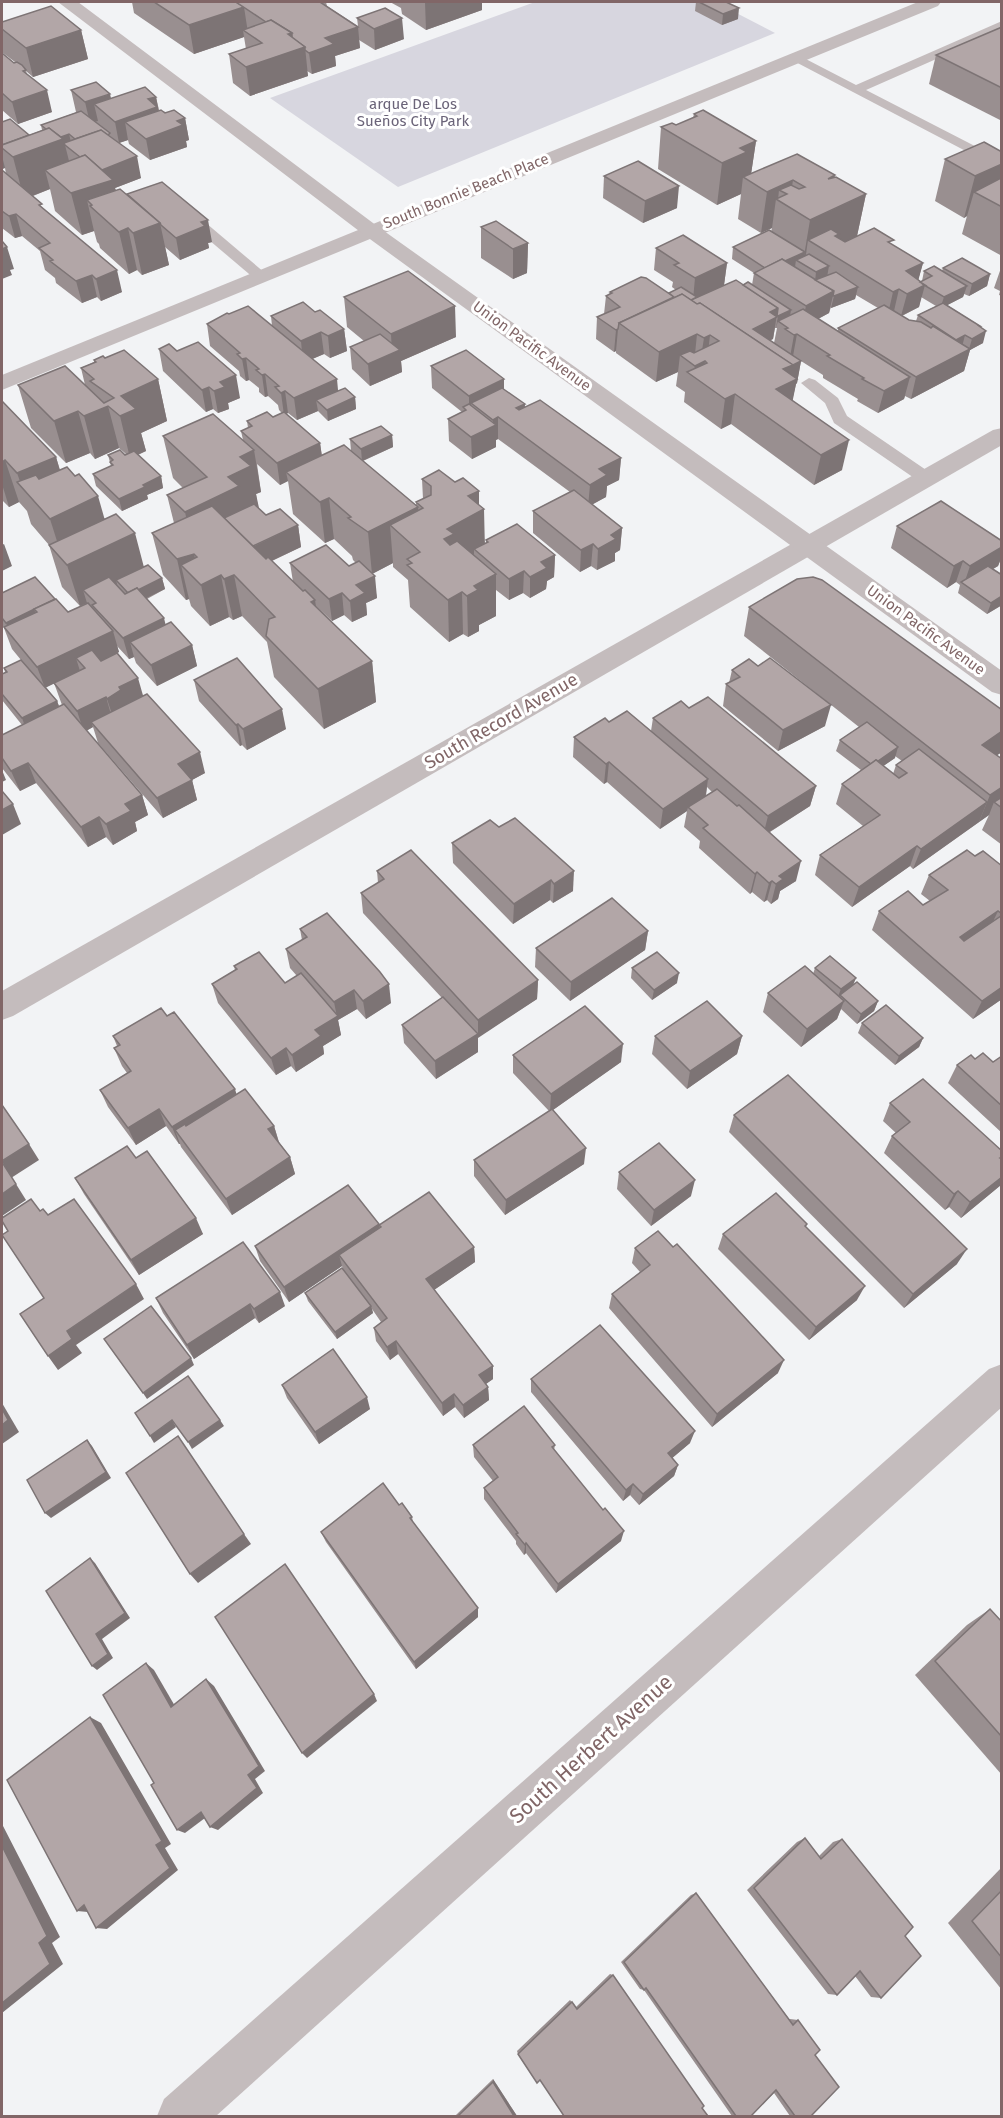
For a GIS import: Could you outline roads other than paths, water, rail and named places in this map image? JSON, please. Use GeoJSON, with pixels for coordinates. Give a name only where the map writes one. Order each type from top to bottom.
{"type":"FeatureCollection","features":[{"type":"Feature","properties":{"kind":"street","name":"South Bonnie Beach Place"},"geometry":{"type":"LineString","coordinates":[[2,382],[932,2]]}},
{"type":"Feature","properties":{"kind":"street","name":"Union Pacific Avenue"},"geometry":{"type":"LineString","coordinates":[[69,5],[370,230],[810,545],[1002,686]]}},
{"type":"Feature","properties":{"kind":"street","name":"South Record Avenue"},"geometry":{"type":"LineString","coordinates":[[2,1007],[1002,435]]}},
{"type":"Feature","properties":{"kind":"street","name":"South Herbert Avenue"},"geometry":{"type":"LineString","coordinates":[[181,2116],[1002,1382]]}},
{"type":"Feature","properties":{"kind":"lane"},"geometry":{"type":"LineString","coordinates":[[857,89],[1002,25]]}},
{"type":"Feature","properties":{"kind":"lane"},"geometry":{"type":"LineString","coordinates":[[794,58],[1002,166]]}},
{"type":"Feature","properties":{"kind":"lane"},"geometry":{"type":"LineString","coordinates":[[173,202],[260,276]]}},
{"type":"Feature","properties":{"kind":"lane"},"geometry":{"type":"LineString","coordinates":[[809,383],[832,401],[840,419],[926,478]]}},
{"type":"Feature","properties":{"kind":"park label","name":"arque De Los Sueños City Park"},"geometry":{"type":"Point","coordinates":[413,112]}}]}
